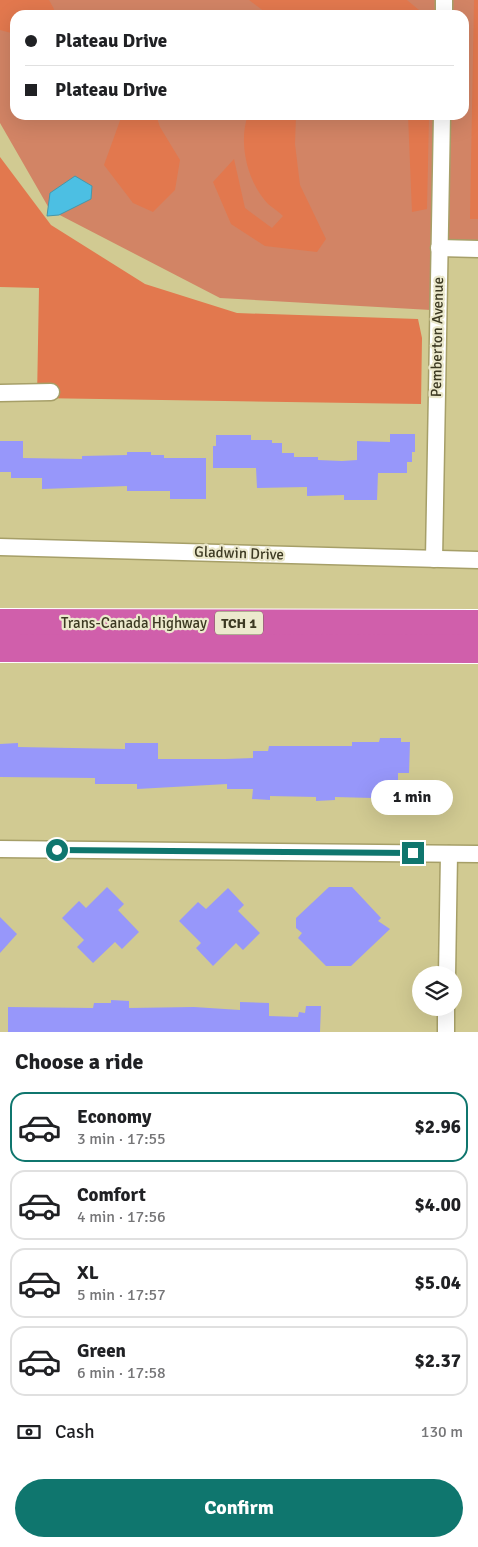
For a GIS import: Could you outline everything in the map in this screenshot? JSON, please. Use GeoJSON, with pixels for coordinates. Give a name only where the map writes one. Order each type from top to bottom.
{"type":"FeatureCollection","features":[{"type":"Feature","properties":{"kind":"highway","name":"Trans-Canada Highway"},"geometry":{"type":"LineString","coordinates":[[0,623],[478,624]]}},
{"type":"Feature","properties":{"kind":"highway","name":"Trans-Canada Highway"},"geometry":{"type":"LineString","coordinates":[[0,648],[478,649]]}},
{"type":"Feature","properties":{"kind":"street","name":"Pemberton Avenue"},"geometry":{"type":"LineString","coordinates":[[434,559],[442,120]]}},
{"type":"Feature","properties":{"kind":"street"},"geometry":{"type":"LineString","coordinates":[[439,248],[478,248]]}},
{"type":"Feature","properties":{"kind":"street"},"geometry":{"type":"LineString","coordinates":[[0,393],[51,392]]}},
{"type":"Feature","properties":{"kind":"street","name":"Gladwin Drive"},"geometry":{"type":"LineString","coordinates":[[0,547],[478,560]]}},
{"type":"Feature","properties":{"kind":"street"},"geometry":{"type":"LineString","coordinates":[[0,849],[478,854]]}},
{"type":"Feature","properties":{"kind":"street"},"geometry":{"type":"LineString","coordinates":[[447,966],[449,854]]}},
{"type":"Feature","properties":{"kind":"street"},"geometry":{"type":"LineString","coordinates":[[446,1016],[446,1032]]}},
{"type":"Feature","properties":{"kind":"shaded area"},"geometry":{"type":"Polygon","coordinates":[[[0,0],[440,0],[441,10],[10,10],[10,120],[440,120],[431,310],[220,298],[50,210],[0,123],[0,0]]]}},
{"type":"Feature","properties":{"kind":"shaded area"},"geometry":{"type":"Polygon","coordinates":[[[0,0],[49,0],[54,9],[10,10],[10,33],[0,30],[0,0]]]}},
{"type":"Feature","properties":{"kind":"shaded area"},"geometry":{"type":"Polygon","coordinates":[[[249,0],[407,0],[419,10],[262,10],[249,0]]]}},
{"type":"Feature","properties":{"kind":"shaded area"},"geometry":{"type":"Polygon","coordinates":[[[453,0],[478,0],[478,243],[448,243],[450,120],[469,120],[469,10],[452,10],[453,0]]]}},
{"type":"Feature","properties":{"kind":"shaded area"},"geometry":{"type":"Polygon","coordinates":[[[474,0],[478,0],[478,219],[470,219],[474,0]]]}},
{"type":"Feature","properties":{"kind":"shaded area"},"geometry":{"type":"Polygon","coordinates":[[[120,120],[158,120],[180,160],[175,190],[153,212],[133,203],[104,165],[120,120]]]}},
{"type":"Feature","properties":{"kind":"shaded area"},"geometry":{"type":"Polygon","coordinates":[[[247,120],[296,120],[295,144],[300,185],[326,239],[317,252],[265,246],[231,224],[213,182],[234,159],[245,208],[272,228],[283,216],[268,204],[255,185],[246,161],[244,149],[247,120]]]}},
{"type":"Feature","properties":{"kind":"shaded area"},"geometry":{"type":"Polygon","coordinates":[[[408,120],[429,120],[427,209],[412,212],[408,120]]]}},
{"type":"Feature","properties":{"kind":"shaded area"},"geometry":{"type":"Polygon","coordinates":[[[0,157],[51,225],[145,284],[237,313],[418,319],[422,338],[421,404],[37,398],[39,288],[0,287],[0,157]]]}},
{"type":"Feature","properties":{"kind":"water"},"geometry":{"type":"Polygon","coordinates":[[[75,176],[92,186],[91,199],[59,215],[47,216],[50,193],[75,176]]]}},
{"type":"Feature","properties":{"kind":"building"},"geometry":{"type":"Polygon","coordinates":[[[390,434],[415,434],[415,452],[412,452],[412,462],[407,462],[407,473],[378,473],[377,500],[344,500],[344,495],[307,496],[307,487],[257,488],[256,468],[213,468],[213,446],[216,446],[216,435],[251,435],[251,440],[272,440],[272,443],[282,443],[282,453],[294,453],[294,457],[318,457],[318,460],[342,461],[357,460],[357,441],[390,442],[390,434]]]}},
{"type":"Feature","properties":{"kind":"building"},"geometry":{"type":"Polygon","coordinates":[[[0,441],[23,441],[23,458],[82,459],[82,456],[127,455],[127,452],[151,452],[151,455],[164,455],[164,458],[206,458],[206,499],[170,499],[170,491],[127,491],[127,486],[42,489],[42,478],[11,478],[11,472],[0,472],[0,441]]]}},
{"type":"Feature","properties":{"kind":"building"},"geometry":{"type":"Polygon","coordinates":[[[380,738],[401,738],[401,742],[410,742],[409,773],[398,773],[398,793],[373,793],[373,798],[335,797],[335,800],[316,801],[316,797],[270,796],[270,800],[252,799],[253,789],[227,789],[227,784],[137,789],[137,784],[95,784],[95,778],[0,777],[0,744],[18,743],[18,747],[125,749],[125,743],[158,743],[158,759],[226,759],[253,758],[253,751],[268,751],[269,746],[352,746],[352,742],[379,742],[380,738]]]}},
{"type":"Feature","properties":{"kind":"building"},"geometry":{"type":"Polygon","coordinates":[[[107,887],[124,904],[118,910],[139,932],[122,949],[115,942],[93,963],[77,947],[84,940],[62,918],[79,901],[86,908],[107,887]]]}},
{"type":"Feature","properties":{"kind":"building"},"geometry":{"type":"Polygon","coordinates":[[[329,887],[352,887],[381,918],[378,921],[390,929],[351,966],[326,966],[298,938],[302,933],[296,928],[296,918],[329,887]]]}},
{"type":"Feature","properties":{"kind":"building"},"geometry":{"type":"Polygon","coordinates":[[[228,888],[244,905],[238,911],[260,933],[243,950],[236,943],[213,966],[196,948],[201,943],[179,921],[198,902],[206,909],[228,888]]]}},
{"type":"Feature","properties":{"kind":"building"},"geometry":{"type":"Polygon","coordinates":[[[0,917],[17,934],[0,953],[0,917]]]}},
{"type":"Feature","properties":{"kind":"building"},"geometry":{"type":"Polygon","coordinates":[[[111,1000],[129,1001],[129,1008],[194,1007],[240,1010],[240,1002],[269,1003],[269,1016],[298,1017],[299,1012],[305,1013],[306,1006],[321,1006],[320,1032],[8,1032],[8,1007],[93,1008],[94,1003],[111,1003],[111,1000]]]}},
{"type":"Feature","properties":{"kind":"route"},"geometry":{"type":"LineString","coordinates":[[57,850],[413,853]]}}]}
